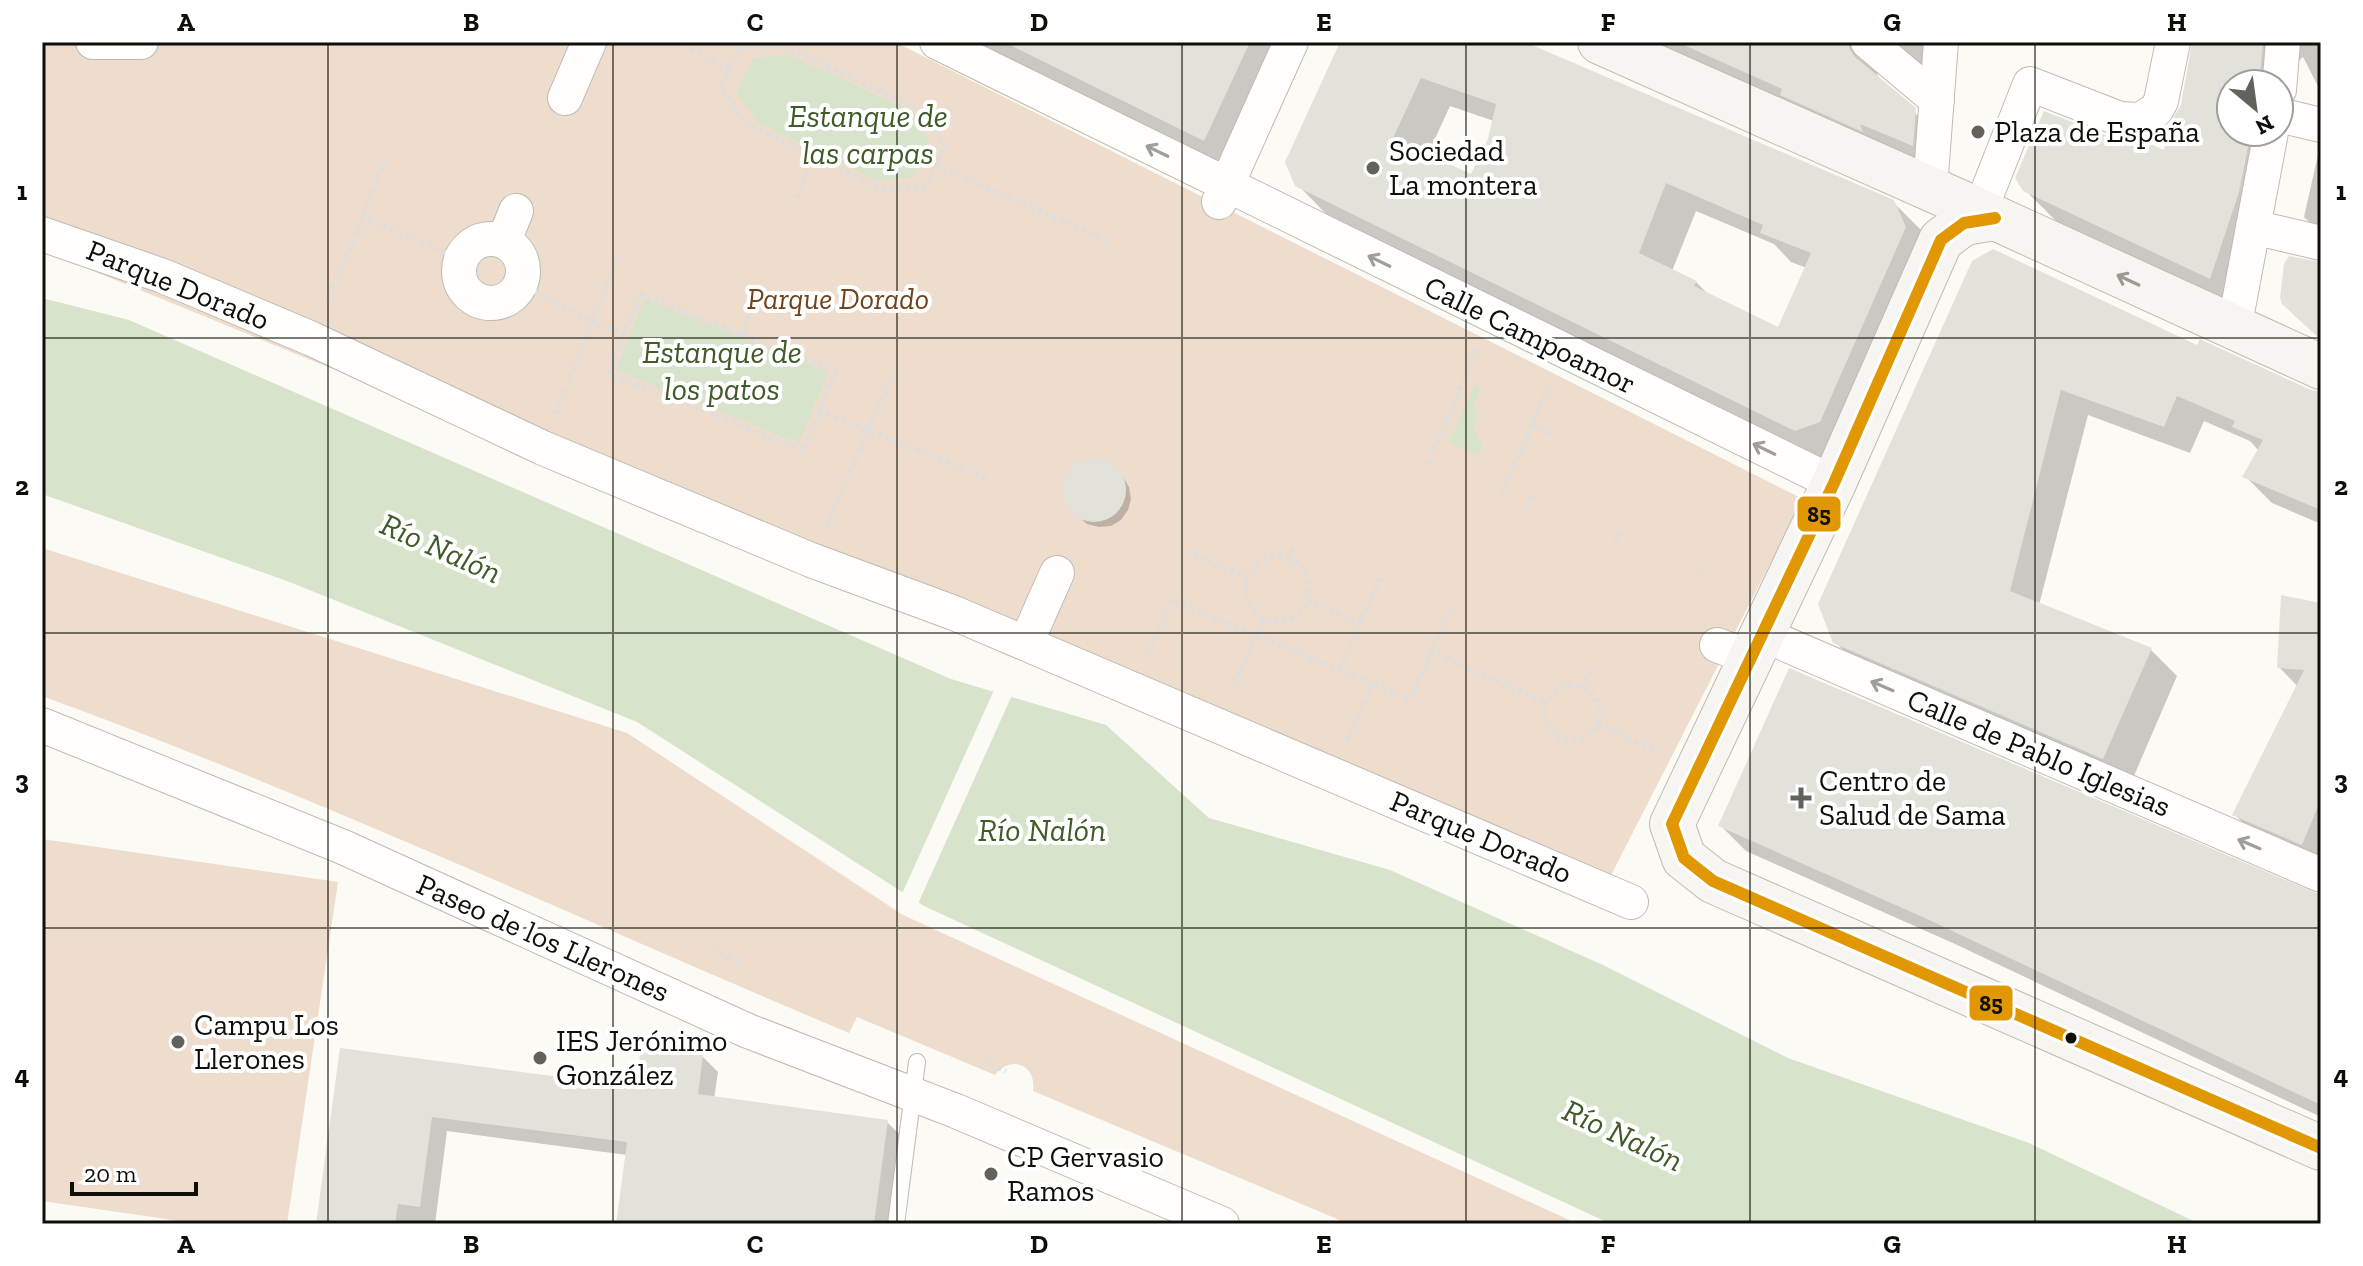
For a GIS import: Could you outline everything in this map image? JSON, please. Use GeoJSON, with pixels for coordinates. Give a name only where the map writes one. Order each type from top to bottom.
{"type":"FeatureCollection","features":[{"type":"Feature","properties":{"kind":"street"},"geometry":{"type":"LineString","coordinates":[[93,42],[141,42]]}},
{"type":"Feature","properties":{"kind":"street"},"geometry":{"type":"LineString","coordinates":[[565,98],[589,42]]}},
{"type":"Feature","properties":{"kind":"street","name":"Calle Campoamor"},"geometry":{"type":"LineString","coordinates":[[937,42],[1223,194],[1834,483]]}},
{"type":"Feature","properties":{"kind":"street"},"geometry":{"type":"LineString","coordinates":[[1223,194],[1291,42]]}},
{"type":"Feature","properties":{"kind":"street"},"geometry":{"type":"LineString","coordinates":[[1600,42],[1988,214],[2321,367]]}},
{"type":"Feature","properties":{"kind":"street"},"geometry":{"type":"LineString","coordinates":[[1868,42],[1937,100]]}},
{"type":"Feature","properties":{"kind":"street"},"geometry":{"type":"LineString","coordinates":[[1941,42],[1926,187],[1938,215],[1941,240]]}},
{"type":"Feature","properties":{"kind":"street"},"geometry":{"type":"LineString","coordinates":[[1988,214],[2030,84],[2120,119],[2140,120],[2156,110],[2161,101],[2173,42]]}},
{"type":"Feature","properties":{"kind":"street"},"geometry":{"type":"LineString","coordinates":[[2281,68],[2283,42]]}},
{"type":"Feature","properties":{"kind":"street"},"geometry":{"type":"LineString","coordinates":[[2295,119],[2321,125]]}},
{"type":"Feature","properties":{"kind":"street"},"geometry":{"type":"LineString","coordinates":[[2234,329],[2268,148]]}},
{"type":"Feature","properties":{"kind":"street"},"geometry":{"type":"LineString","coordinates":[[1988,214],[1964,223],[1941,240],[1834,483],[1743,645],[1672,824],[1684,858],[1713,881],[2321,1148]]}},
{"type":"Feature","properties":{"kind":"street"},"geometry":{"type":"LineString","coordinates":[[510,226],[514,248],[521,259],[521,284],[514,295],[503,302],[478,302],[460,284],[458,271],[461,259],[468,248],[478,241],[491,238],[510,226]]}},
{"type":"Feature","properties":{"kind":"street"},"geometry":{"type":"LineString","coordinates":[[2253,227],[2321,243]]}},
{"type":"Feature","properties":{"kind":"street","name":"Parque Dorado"},"geometry":{"type":"LineString","coordinates":[[42,234],[163,276],[312,339],[543,448],[811,560],[1026,643],[1631,902]]}},
{"type":"Feature","properties":{"kind":"street"},"geometry":{"type":"LineString","coordinates":[[1026,643],[1057,573]]}},
{"type":"Feature","properties":{"kind":"street","name":"Calle de Pablo Iglesias"},"geometry":{"type":"LineString","coordinates":[[1743,645],[2319,869]]}},
{"type":"Feature","properties":{"kind":"street","name":"Paseo de los Llerones"},"geometry":{"type":"LineString","coordinates":[[42,725],[343,847],[748,1031],[914,1078],[1222,1224]]}},
{"type":"Feature","properties":{"kind":"lane"},"geometry":{"type":"LineString","coordinates":[[896,1224],[914,1078]]}},
{"type":"Feature","properties":{"kind":"path"},"geometry":{"type":"LineString","coordinates":[[676,42],[730,68]]}},
{"type":"Feature","properties":{"kind":"path"},"geometry":{"type":"LineString","coordinates":[[783,45],[920,110],[945,146],[926,186],[882,189],[814,156],[745,123],[721,87],[740,48],[783,45]]}},
{"type":"Feature","properties":{"kind":"path"},"geometry":{"type":"LineString","coordinates":[[312,339],[387,156]]}},
{"type":"Feature","properties":{"kind":"path"},"geometry":{"type":"LineString","coordinates":[[797,198],[814,156]]}},
{"type":"Feature","properties":{"kind":"path"},"geometry":{"type":"LineString","coordinates":[[935,165],[1111,242]]}},
{"type":"Feature","properties":{"kind":"path"},"geometry":{"type":"LineString","coordinates":[[361,217],[461,259]]}},
{"type":"Feature","properties":{"kind":"path"},"geometry":{"type":"LineString","coordinates":[[543,448],[618,255]]}},
{"type":"Feature","properties":{"kind":"path"},"geometry":{"type":"LineString","coordinates":[[521,284],[591,321],[624,334]]}},
{"type":"Feature","properties":{"kind":"path"},"geometry":{"type":"LineString","coordinates":[[640,294],[835,371],[804,450],[609,374],[624,334],[640,294]]}},
{"type":"Feature","properties":{"kind":"path"},"geometry":{"type":"LineString","coordinates":[[742,335],[751,312]]}},
{"type":"Feature","properties":{"kind":"path"},"geometry":{"type":"LineString","coordinates":[[1428,464],[1480,341]]}},
{"type":"Feature","properties":{"kind":"path"},"geometry":{"type":"LineString","coordinates":[[811,560],[893,372]]}},
{"type":"Feature","properties":{"kind":"path"},"geometry":{"type":"LineString","coordinates":[[1501,495],[1554,377]]}},
{"type":"Feature","properties":{"kind":"path"},"geometry":{"type":"LineString","coordinates":[[819,411],[990,479]]}},
{"type":"Feature","properties":{"kind":"path"},"geometry":{"type":"LineString","coordinates":[[1532,425],[1552,434]]}},
{"type":"Feature","properties":{"kind":"path"},"geometry":{"type":"LineString","coordinates":[[1526,506],[1533,492]]}},
{"type":"Feature","properties":{"kind":"path"},"geometry":{"type":"LineString","coordinates":[[1615,543],[1620,531]]}},
{"type":"Feature","properties":{"kind":"path"},"geometry":{"type":"LineString","coordinates":[[1289,559],[1296,543]]}},
{"type":"Feature","properties":{"kind":"path"},"geometry":{"type":"LineString","coordinates":[[1186,551],[1247,577]]}},
{"type":"Feature","properties":{"kind":"path"},"geometry":{"type":"LineString","coordinates":[[1276,557],[1289,559],[1307,576],[1307,601],[1300,612],[1289,618],[1277,621],[1265,619],[1254,612],[1247,602],[1247,577],[1264,560],[1276,557]]}},
{"type":"Feature","properties":{"kind":"path"},"geometry":{"type":"LineString","coordinates":[[1695,577],[1699,567]]}},
{"type":"Feature","properties":{"kind":"path"},"geometry":{"type":"LineString","coordinates":[[1340,670],[1380,578]]}},
{"type":"Feature","properties":{"kind":"path"},"geometry":{"type":"LineString","coordinates":[[1133,689],[1171,600],[1410,699],[1451,607]]}},
{"type":"Feature","properties":{"kind":"path"},"geometry":{"type":"LineString","coordinates":[[1307,601],[1361,623]]}},
{"type":"Feature","properties":{"kind":"path"},"geometry":{"type":"LineString","coordinates":[[1215,724],[1265,619]]}},
{"type":"Feature","properties":{"kind":"path"},"geometry":{"type":"LineString","coordinates":[[1430,652],[1546,702]]}},
{"type":"Feature","properties":{"kind":"path"},"geometry":{"type":"LineString","coordinates":[[1583,688],[1593,667]]}},
{"type":"Feature","properties":{"kind":"path"},"geometry":{"type":"LineString","coordinates":[[1331,774],[1373,683]]}},
{"type":"Feature","properties":{"kind":"path"},"geometry":{"type":"LineString","coordinates":[[1572,685],[1583,688],[1598,703],[1598,725],[1582,739],[1561,740],[1546,724],[1546,702],[1552,693],[1562,687],[1572,685]]}},
{"type":"Feature","properties":{"kind":"path"},"geometry":{"type":"LineString","coordinates":[[1598,725],[1665,754]]}},
{"type":"Feature","properties":{"kind":"path"},"geometry":{"type":"LineString","coordinates":[[713,949],[743,963]]}},
{"type":"Feature","properties":{"kind":"path"},"geometry":{"type":"LineString","coordinates":[[983,1061],[1006,1071]]}},
{"type":"Feature","properties":{"kind":"green space","name":"Parque Dorado"},"geometry":{"type":"Polygon","coordinates":[[[42,42],[895,42],[1803,499],[1604,889],[42,250],[42,42]]]}},
{"type":"Feature","properties":{"kind":"green space"},"geometry":{"type":"Polygon","coordinates":[[[42,548],[627,733],[903,915],[1578,1224],[1349,1224],[1033,1091],[1031,1075],[1022,1065],[1008,1065],[995,1075],[857,1017],[849,1033],[347,817],[42,696],[42,548]]]}},
{"type":"Feature","properties":{"kind":"green space","name":"Campu Los Llerones"},"geometry":{"type":"Polygon","coordinates":[[[42,839],[338,882],[287,1224],[200,1224],[42,1201],[42,839]]]}},
{"type":"Feature","properties":{"kind":"water","name":"Estanque de las carpas"},"geometry":{"type":"Polygon","coordinates":[[[791,55],[910,111],[930,143],[914,177],[876,180],[758,123],[736,92],[753,58],[791,55]]]}},
{"type":"Feature","properties":{"kind":"water","name":"Río Nalón"},"geometry":{"type":"Polygon","coordinates":[[[42,298],[129,320],[951,679],[1106,725],[1209,818],[1390,870],[1603,965],[1788,1058],[2029,1143],[2200,1224],[1611,1224],[924,906],[637,722],[287,581],[42,494],[42,298]]]}},
{"type":"Feature","properties":{"kind":"water","name":"Estanque de los patos"},"geometry":{"type":"Polygon","coordinates":[[[644,299],[828,372],[799,443],[616,370],[644,299]]]}},
{"type":"Feature","properties":{"kind":"water"},"geometry":{"type":"Polygon","coordinates":[[[1475,385],[1481,388],[1473,406],[1478,416],[1473,427],[1482,446],[1478,455],[1449,443],[1475,385]]]}},
{"type":"Feature","properties":{"kind":"pier"},"geometry":{"type":"Polygon","coordinates":[[[995,688],[1013,693],[917,906],[901,896],[995,688]]]}},
{"type":"Feature","properties":{"kind":"building"},"geometry":{"type":"Polygon","coordinates":[[[1004,42],[1250,42],[1204,141],[1004,42]]]}},
{"type":"Feature","properties":{"kind":"building"},"geometry":{"type":"Polygon","coordinates":[[[1340,42],[1525,42],[1894,200],[1906,227],[1820,422],[1795,431],[1295,186],[1285,162],[1340,42]],[[1421,78],[1393,138],[1471,174],[1488,139],[1496,104],[1421,78]],[[1666,183],[1639,253],[1697,281],[1694,286],[1778,327],[1811,253],[1760,233],[1763,225],[1666,183]]]}},
{"type":"Feature","properties":{"kind":"building"},"geometry":{"type":"Polygon","coordinates":[[[1677,42],[1848,42],[1855,57],[1916,108],[1913,146],[1860,124],[1863,132],[1780,95],[1782,89],[1677,42]]]}},
{"type":"Feature","properties":{"kind":"building"},"geometry":{"type":"Polygon","coordinates":[[[2192,42],[2263,42],[2261,68],[2215,68],[2215,148],[2248,148],[2239,192],[2210,279],[2023,191],[2015,178],[2044,111],[2113,138],[2141,140],[2164,150],[2169,125],[2181,105],[2192,42]]]}},
{"type":"Feature","properties":{"kind":"building"},"geometry":{"type":"Polygon","coordinates":[[[1993,249],[2197,345],[2200,339],[2321,392],[2321,510],[2242,477],[2263,440],[2232,427],[2235,421],[2177,396],[2164,427],[2061,390],[2010,591],[2152,648],[2103,759],[1833,643],[1818,604],[1972,261],[1993,249]]]}},
{"type":"Feature","properties":{"kind":"building"},"geometry":{"type":"Polygon","coordinates":[[[2289,256],[2321,262],[2321,340],[2282,304],[2284,264],[2289,256]]]}},
{"type":"Feature","properties":{"kind":"building"},"geometry":{"type":"Polygon","coordinates":[[[1094,458],[1106,460],[1117,467],[1124,478],[1124,502],[1117,513],[1106,520],[1094,522],[1082,520],[1071,513],[1064,502],[1062,490],[1064,478],[1071,467],[1082,460],[1094,458]]]}},
{"type":"Feature","properties":{"kind":"building"},"geometry":{"type":"Polygon","coordinates":[[[2281,595],[2321,603],[2321,799],[2302,845],[2232,815],[2304,670],[2277,668],[2281,595]]]}},
{"type":"Feature","properties":{"kind":"building"},"geometry":{"type":"Polygon","coordinates":[[[1789,668],[2321,895],[2321,1105],[1927,919],[1718,826],[1789,668]]]}},
{"type":"Feature","properties":{"kind":"building"},"geometry":{"type":"Polygon","coordinates":[[[641,1046],[703,1055],[698,1094],[888,1120],[874,1224],[616,1224],[627,1142],[432,1117],[420,1207],[398,1204],[395,1224],[316,1224],[340,1048],[636,1087],[641,1046]]]}},
{"type":"Feature","properties":{"kind":"transit line","name":"85"},"geometry":{"type":"LineString","coordinates":[[1995,218],[1964,223],[1941,240],[1834,483],[1672,824],[1684,858],[1713,881],[2321,1148]]}},
{"type":"Feature","properties":{"kind":"place","name":"Plaza de España"},"geometry":{"type":"Point","coordinates":[1978,132]}},
{"type":"Feature","properties":{"kind":"place","name":"Sociedad La montera"},"geometry":{"type":"Point","coordinates":[1373,168]}},
{"type":"Feature","properties":{"kind":"place","name":"Centro de Salud de Sama"},"geometry":{"type":"Point","coordinates":[1801,798]}},
{"type":"Feature","properties":{"kind":"place","name":"Campu Los Llerones"},"geometry":{"type":"Point","coordinates":[178,1042]}},
{"type":"Feature","properties":{"kind":"place","name":"IES Jerónimo González"},"geometry":{"type":"Point","coordinates":[540,1058]}},
{"type":"Feature","properties":{"kind":"place","name":"CP Gervasio Ramos"},"geometry":{"type":"Point","coordinates":[991,1174]}}]}
